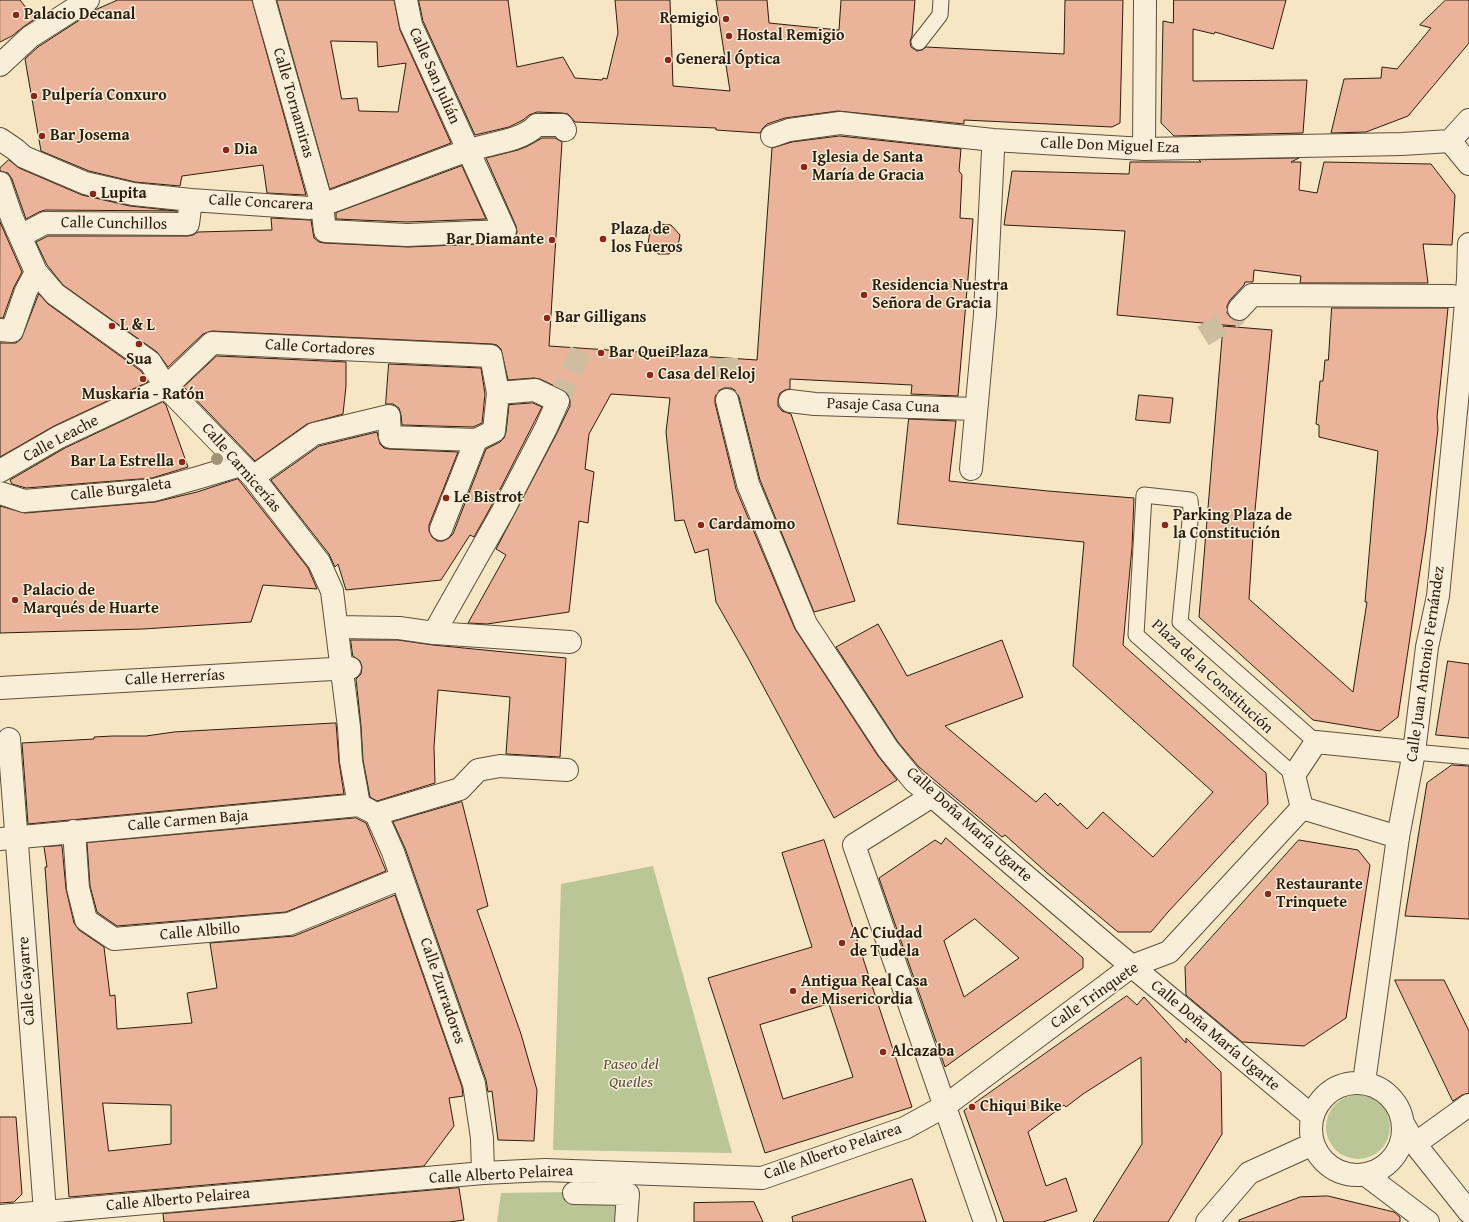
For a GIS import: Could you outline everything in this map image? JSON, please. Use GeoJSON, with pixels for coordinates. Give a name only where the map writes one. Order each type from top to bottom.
{"type":"FeatureCollection","features":[{"type":"Feature","properties":{"kind":"street"},"geometry":{"type":"LineString","coordinates":[[0,65],[30,37],[88,0]]}},
{"type":"Feature","properties":{"kind":"street","name":"Calle Tornamiras"},"geometry":{"type":"LineString","coordinates":[[264,0],[322,206],[325,231],[407,235],[505,231],[468,150]]}},
{"type":"Feature","properties":{"kind":"street","name":"Calle San Julián"},"geometry":{"type":"LineString","coordinates":[[406,0],[411,25],[468,150]]}},
{"type":"Feature","properties":{"kind":"street"},"geometry":{"type":"LineString","coordinates":[[1144,150],[1146,0]]}},
{"type":"Feature","properties":{"kind":"street"},"geometry":{"type":"LineString","coordinates":[[1469,120],[1450,141],[1469,164]]}},
{"type":"Feature","properties":{"kind":"street","name":"Calle Don Miguel Eza"},"geometry":{"type":"LineString","coordinates":[[772,136],[789,130],[840,123],[993,140],[1144,150],[1402,144],[1450,141]]}},
{"type":"Feature","properties":{"kind":"street","name":"Calle Concarera"},"geometry":{"type":"LineString","coordinates":[[0,139],[24,157],[85,183],[133,194],[191,200],[309,208],[322,206],[468,150],[511,139],[533,129],[537,125],[562,125],[565,130]]}},
{"type":"Feature","properties":{"kind":"street"},"geometry":{"type":"LineString","coordinates":[[971,469],[985,314],[992,151]]}},
{"type":"Feature","properties":{"kind":"street","name":"Calle Carnicerías"},"geometry":{"type":"LineString","coordinates":[[0,183],[17,230],[36,272],[55,294],[150,362],[166,387],[247,471],[318,562],[332,590],[337,627]]}},
{"type":"Feature","properties":{"kind":"street","name":"Calle Cunchillos"},"geometry":{"type":"LineString","coordinates":[[17,230],[26,233],[45,223],[188,224],[191,200]]}},
{"type":"Feature","properties":{"kind":"street","name":"Calle Juan Antonio Fernández"},"geometry":{"type":"LineString","coordinates":[[1364,1082],[1398,837],[1414,752],[1427,647],[1438,596],[1468,280],[1469,244]]}},
{"type":"Feature","properties":{"kind":"street"},"geometry":{"type":"LineString","coordinates":[[0,330],[12,331],[26,291],[36,272]]}},
{"type":"Feature","properties":{"kind":"street"},"geometry":{"type":"LineString","coordinates":[[1239,309],[1252,295],[1452,296]]}},
{"type":"Feature","properties":{"kind":"street","name":"Calle Cortadores"},"geometry":{"type":"LineString","coordinates":[[166,387],[212,343],[491,356],[498,393]]}},
{"type":"Feature","properties":{"kind":"street","name":"Calle Leache"},"geometry":{"type":"LineString","coordinates":[[0,471],[59,437],[166,387]]}},
{"type":"Feature","properties":{"kind":"street"},"geometry":{"type":"LineString","coordinates":[[434,633],[504,509],[546,428],[558,401],[535,390],[498,393],[494,431],[476,440],[442,529]]}},
{"type":"Feature","properties":{"kind":"street","name":"Calle Doña María Ugarte"},"geometry":{"type":"LineString","coordinates":[[728,400],[748,484],[806,624],[888,749],[914,781],[1312,1116]]}},
{"type":"Feature","properties":{"kind":"street","name":"Pasaje Casa Cuna"},"geometry":{"type":"LineString","coordinates":[[790,401],[815,404],[976,409]]}},
{"type":"Feature","properties":{"kind":"street","name":"Calle Burgaleta"},"geometry":{"type":"LineString","coordinates":[[0,493],[24,501],[154,490],[197,478],[247,471],[314,434],[389,416],[390,437],[476,440]]}},
{"type":"Feature","properties":{"kind":"street"},"geometry":{"type":"LineString","coordinates":[[337,627],[399,628],[434,633],[570,642]]}},
{"type":"Feature","properties":{"kind":"street","name":"Calle Zurradores"},"geometry":{"type":"LineString","coordinates":[[337,627],[346,668],[351,761],[368,810],[393,852],[474,1084],[482,1138],[483,1174]]}},
{"type":"Feature","properties":{"kind":"street","name":"Calle Herrerías"},"geometry":{"type":"LineString","coordinates":[[0,688],[346,668]]}},
{"type":"Feature","properties":{"kind":"street","name":"Calle Gayarre"},"geometry":{"type":"LineString","coordinates":[[9,739],[8,838],[44,1217]]}},
{"type":"Feature","properties":{"kind":"street"},"geometry":{"type":"LineString","coordinates":[[1398,837],[1302,808],[1294,775],[1316,742],[1414,752]]}},
{"type":"Feature","properties":{"kind":"street"},"geometry":{"type":"LineString","coordinates":[[368,810],[460,789],[478,770],[500,766],[567,770]]}},
{"type":"Feature","properties":{"kind":"street"},"geometry":{"type":"LineString","coordinates":[[932,796],[854,845],[985,1222]]}},
{"type":"Feature","properties":{"kind":"street","name":"Calle Trinquete"},"geometry":{"type":"LineString","coordinates":[[945,1106],[1132,966],[1169,952],[1302,808]]}},
{"type":"Feature","properties":{"kind":"street","name":"Calle Carmen Baja"},"geometry":{"type":"LineString","coordinates":[[8,838],[74,831],[368,810]]}},
{"type":"Feature","properties":{"kind":"street","name":"Calle Albillo"},"geometry":{"type":"LineString","coordinates":[[74,831],[78,888],[86,920],[114,939],[289,924],[402,878]]}},
{"type":"Feature","properties":{"kind":"street"},"geometry":{"type":"LineString","coordinates":[[1404,1125],[1400,1147],[1386,1165],[1366,1175],[1353,1175],[1340,1172],[1328,1166],[1313,1144],[1311,1130],[1312,1116],[1320,1101],[1332,1090],[1347,1083],[1364,1082],[1379,1087],[1391,1096],[1400,1110],[1404,1125],[1416,1144],[1469,1212]]}},
{"type":"Feature","properties":{"kind":"street"},"geometry":{"type":"LineString","coordinates":[[1416,1144],[1469,1105]]}},
{"type":"Feature","properties":{"kind":"street","name":"Calle Alberto Pelairea"},"geometry":{"type":"LineString","coordinates":[[0,1216],[44,1217],[483,1174],[545,1170],[762,1178],[905,1128],[945,1106]]}},
{"type":"Feature","properties":{"kind":"street"},"geometry":{"type":"LineString","coordinates":[[1207,1222],[1249,1173],[1313,1144]]}},
{"type":"Feature","properties":{"kind":"street"},"geometry":{"type":"LineString","coordinates":[[1366,1175],[1428,1222]]}},
{"type":"Feature","properties":{"kind":"street"},"geometry":{"type":"LineString","coordinates":[[574,1193],[628,1194],[626,1222]]}},
{"type":"Feature","properties":{"kind":"lane"},"geometry":{"type":"LineString","coordinates":[[919,42],[940,15],[941,0]]}},
{"type":"Feature","properties":{"kind":"lane","name":"Plaza de la Constitución"},"geometry":{"type":"LineString","coordinates":[[1294,775],[1136,635],[1144,495],[1190,500],[1191,511],[1180,622],[1316,742]]}},
{"type":"Feature","properties":{"kind":"lane"},"geometry":{"type":"LineString","coordinates":[[1414,752],[1469,757]]}},
{"type":"Feature","properties":{"kind":"green space","name":"Paseo del Queiles"},"geometry":{"type":"Polygon","coordinates":[[[653,866],[732,1153],[553,1150],[561,884],[653,866]]]}},
{"type":"Feature","properties":{"kind":"green space"},"geometry":{"type":"Polygon","coordinates":[[[1352,1095],[1364,1095],[1381,1104],[1388,1115],[1390,1127],[1388,1139],[1381,1150],[1364,1159],[1352,1159],[1340,1154],[1331,1145],[1326,1133],[1326,1121],[1331,1109],[1340,1100],[1352,1095]]]}},
{"type":"Feature","properties":{"kind":"green space"},"geometry":{"type":"Polygon","coordinates":[[[632,1191],[633,1222],[497,1222],[501,1193],[632,1191]]]}},
{"type":"Feature","properties":{"kind":"building","name":"Palacio Decanal"},"geometry":{"type":"Polygon","coordinates":[[[0,0],[20,0],[35,19],[12,36],[0,42],[0,0]]]}},
{"type":"Feature","properties":{"kind":"building"},"geometry":{"type":"Polygon","coordinates":[[[118,0],[252,0],[306,195],[267,193],[263,165],[182,176],[180,186],[135,182],[89,171],[41,151],[25,59],[38,47],[95,10],[118,0]]]}},
{"type":"Feature","properties":{"kind":"building"},"geometry":{"type":"Polygon","coordinates":[[[277,0],[394,0],[400,30],[451,143],[330,189],[277,0]],[[331,41],[342,99],[357,98],[359,111],[398,112],[406,63],[378,67],[377,42],[331,41]]]}},
{"type":"Feature","properties":{"kind":"building"},"geometry":{"type":"Polygon","coordinates":[[[419,0],[508,0],[517,67],[563,57],[575,78],[602,80],[603,78],[607,79],[618,33],[615,0],[670,0],[673,86],[730,91],[716,0],[767,0],[769,23],[839,30],[841,0],[915,0],[912,36],[910,41],[911,47],[917,51],[926,47],[1064,54],[1065,0],[1123,0],[1120,123],[1112,127],[964,120],[964,124],[838,111],[785,118],[767,124],[760,133],[716,130],[716,128],[575,122],[568,114],[537,112],[509,127],[475,135],[423,21],[419,0]]]}},
{"type":"Feature","properties":{"kind":"building"},"geometry":{"type":"Polygon","coordinates":[[[1174,0],[1286,0],[1273,49],[1215,32],[1214,34],[1193,29],[1193,81],[1307,80],[1303,133],[1174,136],[1161,123],[1163,21],[1173,23],[1174,0]]]}},
{"type":"Feature","properties":{"kind":"building"},"geometry":{"type":"Polygon","coordinates":[[[1446,0],[1469,0],[1469,43],[1408,116],[1366,132],[1331,133],[1344,79],[1381,78],[1382,67],[1397,69],[1431,28],[1420,25],[1446,0]]]}},
{"type":"Feature","properties":{"kind":"building"},"geometry":{"type":"Polygon","coordinates":[[[840,136],[961,149],[959,171],[962,175],[960,218],[973,219],[958,396],[911,394],[912,385],[790,379],[790,389],[780,393],[778,399],[778,406],[782,411],[791,414],[855,601],[814,612],[760,480],[739,397],[736,391],[731,388],[724,388],[718,391],[715,397],[715,403],[736,489],[795,629],[878,756],[897,780],[834,818],[748,658],[716,602],[708,549],[695,553],[684,520],[675,521],[666,432],[670,398],[611,394],[589,434],[585,469],[594,472],[588,523],[579,521],[569,612],[487,624],[468,623],[506,555],[496,549],[570,406],[568,394],[540,379],[508,380],[501,349],[497,345],[492,344],[212,331],[203,334],[168,367],[157,352],[63,285],[47,265],[36,242],[48,236],[188,236],[198,232],[272,230],[271,218],[311,220],[314,238],[319,242],[324,243],[408,247],[511,242],[515,238],[517,232],[516,226],[486,158],[518,150],[542,138],[555,138],[562,142],[549,346],[757,360],[772,148],[792,142],[840,136]]]}},
{"type":"Feature","properties":{"kind":"building"},"geometry":{"type":"Polygon","coordinates":[[[1299,158],[1291,162],[1301,162],[1299,190],[1317,193],[1324,162],[1431,164],[1455,195],[1452,245],[1423,244],[1428,283],[1300,283],[1301,276],[1254,270],[1253,282],[1245,282],[1227,306],[1227,313],[1231,318],[1237,321],[1235,326],[1117,315],[1125,231],[1004,225],[1012,171],[1129,174],[1130,162],[1201,162],[1199,160],[1299,158]]]}},
{"type":"Feature","properties":{"kind":"building"},"geometry":{"type":"Polygon","coordinates":[[[9,160],[19,168],[82,195],[130,206],[177,211],[45,210],[26,219],[12,179],[8,173],[0,171],[0,168],[9,160]]]}},
{"type":"Feature","properties":{"kind":"building"},"geometry":{"type":"Polygon","coordinates":[[[462,166],[486,219],[407,222],[336,219],[336,213],[462,166]]]}},
{"type":"Feature","properties":{"kind":"building"},"geometry":{"type":"Polygon","coordinates":[[[0,222],[22,272],[14,287],[3,318],[0,318],[0,222]]]}},
{"type":"Feature","properties":{"kind":"building"},"geometry":{"type":"Polygon","coordinates":[[[659,224],[671,225],[680,235],[678,246],[669,254],[658,254],[648,244],[650,231],[659,224]]]}},
{"type":"Feature","properties":{"kind":"building"},"geometry":{"type":"Polygon","coordinates":[[[39,294],[48,304],[141,371],[148,382],[54,426],[0,457],[0,343],[16,343],[21,339],[39,294]]]}},
{"type":"Feature","properties":{"kind":"building"},"geometry":{"type":"Polygon","coordinates":[[[1332,308],[1448,308],[1437,417],[1438,429],[1426,531],[1398,717],[1380,731],[1313,720],[1199,617],[1223,326],[1272,330],[1254,521],[1249,599],[1353,692],[1367,602],[1365,602],[1378,451],[1319,437],[1319,425],[1316,424],[1320,381],[1323,381],[1325,360],[1328,360],[1332,308]]]}},
{"type":"Feature","properties":{"kind":"building"},"geometry":{"type":"Polygon","coordinates":[[[217,356],[346,362],[346,386],[343,414],[307,424],[255,461],[184,387],[217,356]]]}},
{"type":"Feature","properties":{"kind":"building"},"geometry":{"type":"Polygon","coordinates":[[[389,364],[481,368],[485,394],[482,423],[473,427],[402,425],[399,408],[393,404],[386,404],[389,364]]]}},
{"type":"Feature","properties":{"kind":"building"},"geometry":{"type":"Polygon","coordinates":[[[1139,395],[1173,398],[1170,423],[1136,420],[1139,395]]]}},
{"type":"Feature","properties":{"kind":"building"},"geometry":{"type":"Polygon","coordinates":[[[163,402],[166,405],[188,467],[152,478],[26,488],[12,484],[10,480],[65,448],[163,402]]]}},
{"type":"Feature","properties":{"kind":"building"},"geometry":{"type":"Polygon","coordinates":[[[533,403],[542,407],[493,503],[474,537],[470,535],[441,580],[346,590],[338,564],[335,567],[329,554],[271,480],[319,446],[377,432],[380,444],[384,448],[458,452],[429,525],[429,531],[432,537],[437,541],[443,541],[453,534],[486,449],[500,442],[504,438],[509,405],[533,403]]]}},
{"type":"Feature","properties":{"kind":"building"},"geometry":{"type":"Polygon","coordinates":[[[909,419],[956,421],[949,481],[1134,498],[1132,547],[1123,645],[1266,773],[1268,804],[1151,932],[1118,932],[1046,872],[1005,835],[1002,837],[919,767],[898,742],[836,647],[878,624],[907,676],[1002,640],[1023,697],[945,726],[1036,802],[1045,793],[1058,806],[1060,803],[1087,829],[1103,812],[1153,857],[1213,792],[1073,666],[1084,542],[898,524],[909,419]]]}},
{"type":"Feature","properties":{"kind":"building"},"geometry":{"type":"Polygon","coordinates":[[[238,479],[308,568],[317,589],[263,585],[251,622],[143,629],[0,633],[0,506],[25,513],[155,502],[197,492],[238,479]]]}},
{"type":"Feature","properties":{"kind":"building"},"geometry":{"type":"Polygon","coordinates":[[[351,640],[398,640],[433,645],[566,658],[560,757],[506,754],[510,697],[438,690],[434,747],[435,783],[377,801],[370,797],[363,760],[356,679],[361,674],[362,667],[360,661],[353,656],[351,640]]]}},
{"type":"Feature","properties":{"kind":"building"},"geometry":{"type":"Polygon","coordinates":[[[1448,661],[1469,664],[1469,738],[1436,735],[1448,661]]]}},
{"type":"Feature","properties":{"kind":"building"},"geometry":{"type":"Polygon","coordinates":[[[336,723],[339,762],[344,794],[28,824],[22,743],[94,739],[94,737],[146,736],[174,732],[336,723]]]}},
{"type":"Feature","properties":{"kind":"building"},"geometry":{"type":"Polygon","coordinates":[[[1452,765],[1469,766],[1469,919],[1405,916],[1427,783],[1452,765]]]}},
{"type":"Feature","properties":{"kind":"building"},"geometry":{"type":"Polygon","coordinates":[[[462,802],[488,906],[477,910],[521,1034],[537,1090],[534,1141],[498,1140],[492,1091],[488,1092],[486,1080],[405,848],[393,822],[462,802]]]}},
{"type":"Feature","properties":{"kind":"building"},"geometry":{"type":"Polygon","coordinates":[[[356,818],[366,823],[386,871],[286,912],[117,926],[97,912],[90,886],[87,843],[356,818]]]}},
{"type":"Feature","properties":{"kind":"building"},"geometry":{"type":"Polygon","coordinates":[[[946,838],[1083,958],[1083,968],[945,1067],[879,878],[935,840],[941,844],[946,838]],[[975,919],[944,941],[964,997],[1019,958],[975,919]]]}},
{"type":"Feature","properties":{"kind":"building","name":"Antigua Real Casa de Misericordia"},"geometry":{"type":"Polygon","coordinates":[[[824,840],[912,1107],[765,1153],[708,978],[812,947],[782,853],[824,840]],[[829,1004],[760,1025],[783,1099],[853,1077],[829,1004]]]}},
{"type":"Feature","properties":{"kind":"building"},"geometry":{"type":"Polygon","coordinates":[[[1299,840],[1358,850],[1370,865],[1346,1018],[1304,1046],[1242,1042],[1186,995],[1185,967],[1299,840]]]}},
{"type":"Feature","properties":{"kind":"building"},"geometry":{"type":"Polygon","coordinates":[[[62,846],[66,889],[74,923],[79,930],[104,947],[110,996],[115,995],[117,1029],[192,1023],[187,993],[217,988],[210,943],[294,936],[395,895],[462,1087],[463,1096],[449,1098],[454,1126],[424,1166],[69,1197],[45,867],[47,867],[44,847],[62,846]],[[103,1103],[109,1151],[171,1144],[171,1105],[103,1103]]]}},
{"type":"Feature","properties":{"kind":"building"},"geometry":{"type":"Polygon","coordinates":[[[1395,980],[1444,980],[1469,1031],[1469,1093],[1462,1095],[1453,1101],[1395,980]]]}},
{"type":"Feature","properties":{"kind":"building"},"geometry":{"type":"Polygon","coordinates":[[[1127,996],[1137,1005],[1144,997],[1186,1043],[1186,1038],[1221,1072],[1222,1134],[1168,1222],[1093,1222],[1142,1144],[1141,1057],[1083,1094],[1066,1107],[1064,1105],[1028,1132],[1046,1186],[1066,1178],[1077,1211],[1043,1222],[1004,1222],[964,1111],[1127,996]]]}},
{"type":"Feature","properties":{"kind":"building"},"geometry":{"type":"Polygon","coordinates":[[[0,1117],[16,1117],[22,1194],[14,1202],[0,1203],[0,1117]]]}},
{"type":"Feature","properties":{"kind":"building"},"geometry":{"type":"Polygon","coordinates":[[[912,1179],[926,1222],[793,1222],[792,1217],[912,1179]]]}},
{"type":"Feature","properties":{"kind":"building"},"geometry":{"type":"Polygon","coordinates":[[[459,1188],[464,1220],[449,1222],[164,1222],[163,1214],[459,1188]]]}},
{"type":"Feature","properties":{"kind":"building"},"geometry":{"type":"Polygon","coordinates":[[[1328,1196],[1394,1212],[1400,1217],[1400,1222],[1239,1222],[1239,1220],[1300,1197],[1328,1196]]]}},
{"type":"Feature","properties":{"kind":"building"},"geometry":{"type":"Polygon","coordinates":[[[754,1202],[763,1222],[694,1222],[694,1203],[754,1202]]]}},
{"type":"Feature","properties":{"kind":"tunnel"},"geometry":{"type":"LineString","coordinates":[[1203,336],[1235,316],[1239,309]]}},
{"type":"Feature","properties":{"kind":"tunnel"},"geometry":{"type":"LineString","coordinates":[[558,401],[582,348]]}},
{"type":"Feature","properties":{"kind":"tunnel"},"geometry":{"type":"LineString","coordinates":[[727,358],[727,400]]}},
{"type":"Feature","properties":{"kind":"place","name":"Palacio Decanal"},"geometry":{"type":"Point","coordinates":[16,15]}},
{"type":"Feature","properties":{"kind":"place","name":"Remigio"},"geometry":{"type":"Point","coordinates":[726,19]}},
{"type":"Feature","properties":{"kind":"place","name":"Hostal Remigio"},"geometry":{"type":"Point","coordinates":[729,36]}},
{"type":"Feature","properties":{"kind":"place","name":"General Óptica"},"geometry":{"type":"Point","coordinates":[668,60]}},
{"type":"Feature","properties":{"kind":"place","name":"Pulpería Conxuro"},"geometry":{"type":"Point","coordinates":[34,96]}},
{"type":"Feature","properties":{"kind":"place","name":"Bar Josema"},"geometry":{"type":"Point","coordinates":[42,136]}},
{"type":"Feature","properties":{"kind":"place","name":"Dia"},"geometry":{"type":"Point","coordinates":[226,150]}},
{"type":"Feature","properties":{"kind":"place","name":"Iglesia de Santa María de Gracia"},"geometry":{"type":"Point","coordinates":[804,167]}},
{"type":"Feature","properties":{"kind":"place","name":"Lupita"},"geometry":{"type":"Point","coordinates":[93,194]}},
{"type":"Feature","properties":{"kind":"place","name":"Plaza de los Fueros"},"geometry":{"type":"Point","coordinates":[603,239]}},
{"type":"Feature","properties":{"kind":"place","name":"Bar Diamante"},"geometry":{"type":"Point","coordinates":[552,240]}},
{"type":"Feature","properties":{"kind":"place","name":"Residencia Nuestra Señora de Gracia"},"geometry":{"type":"Point","coordinates":[864,295]}},
{"type":"Feature","properties":{"kind":"place","name":"Bar Gilligans"},"geometry":{"type":"Point","coordinates":[547,318]}},
{"type":"Feature","properties":{"kind":"place","name":"L & L"},"geometry":{"type":"Point","coordinates":[112,326]}},
{"type":"Feature","properties":{"kind":"place","name":"Sua"},"geometry":{"type":"Point","coordinates":[139,344]}},
{"type":"Feature","properties":{"kind":"place","name":"Bar QueiPlaza"},"geometry":{"type":"Point","coordinates":[601,353]}},
{"type":"Feature","properties":{"kind":"place","name":"Casa del Reloj"},"geometry":{"type":"Point","coordinates":[650,375]}},
{"type":"Feature","properties":{"kind":"place","name":"Muskaria - Ratón"},"geometry":{"type":"Point","coordinates":[143,379]}},
{"type":"Feature","properties":{"kind":"place","name":"Bar La Estrella"},"geometry":{"type":"Point","coordinates":[182,462]}},
{"type":"Feature","properties":{"kind":"place","name":"Le Bistrot"},"geometry":{"type":"Point","coordinates":[446,498]}},
{"type":"Feature","properties":{"kind":"place","name":"Cardamomo"},"geometry":{"type":"Point","coordinates":[701,525]}},
{"type":"Feature","properties":{"kind":"place","name":"Parking Plaza de la Constitución"},"geometry":{"type":"Point","coordinates":[1165,525]}},
{"type":"Feature","properties":{"kind":"place","name":"Palacio de Marqués de Huarte"},"geometry":{"type":"Point","coordinates":[15,600]}},
{"type":"Feature","properties":{"kind":"place","name":"Restaurante Trinquete"},"geometry":{"type":"Point","coordinates":[1268,894]}},
{"type":"Feature","properties":{"kind":"place","name":"AC Ciudad de Tudela"},"geometry":{"type":"Point","coordinates":[842,943]}},
{"type":"Feature","properties":{"kind":"place","name":"Antigua Real Casa de Misericordia"},"geometry":{"type":"Point","coordinates":[793,991]}},
{"type":"Feature","properties":{"kind":"place","name":"Alcazaba"},"geometry":{"type":"Point","coordinates":[883,1052]}},
{"type":"Feature","properties":{"kind":"place","name":"Chiqui Bike"},"geometry":{"type":"Point","coordinates":[972,1107]}}]}
